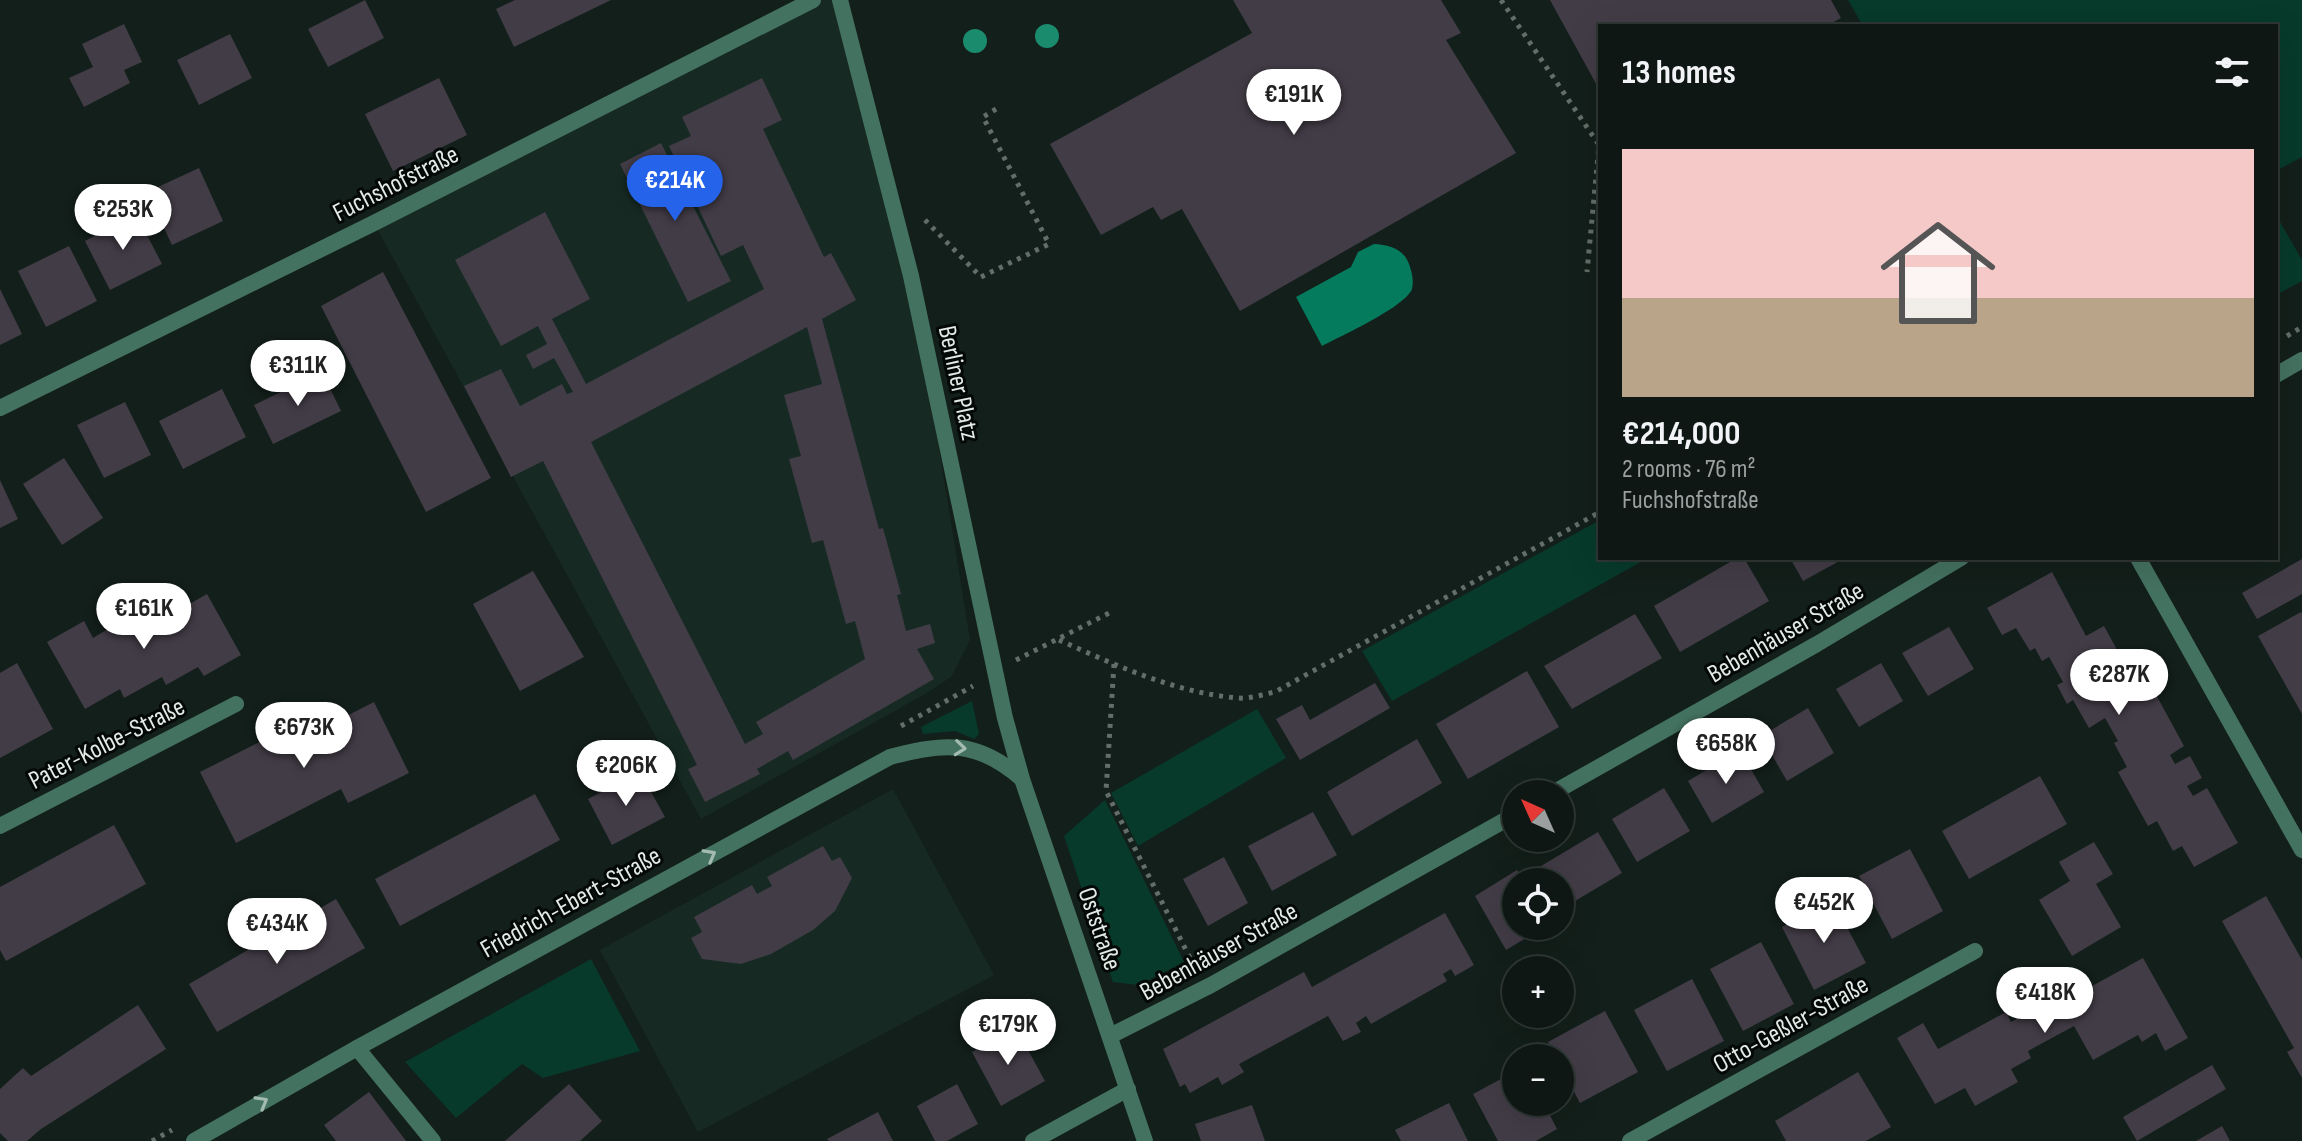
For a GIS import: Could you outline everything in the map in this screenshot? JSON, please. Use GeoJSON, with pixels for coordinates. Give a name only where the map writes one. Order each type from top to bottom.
{"type":"FeatureCollection","features":[{"type":"Feature","properties":{"kind":"street","name":"Fuchshofstraße"},"geometry":{"type":"LineString","coordinates":[[0,408],[374,223],[813,0]]}},
{"type":"Feature","properties":{"kind":"street","name":"Berliner Platz"},"geometry":{"type":"LineString","coordinates":[[840,0],[911,276],[994,671],[1022,779]]}},
{"type":"Feature","properties":{"kind":"street"},"geometry":{"type":"LineString","coordinates":[[2278,374],[2302,360]]}},
{"type":"Feature","properties":{"kind":"street","name":"Bebenhäuser Straße"},"geometry":{"type":"LineString","coordinates":[[1574,781],[1817,644],[1958,560]]}},
{"type":"Feature","properties":{"kind":"street"},"geometry":{"type":"LineString","coordinates":[[2139,560],[2302,850]]}},
{"type":"Feature","properties":{"kind":"street","name":"Pater-Kolbe-Straße"},"geometry":{"type":"LineString","coordinates":[[0,826],[236,704]]}},
{"type":"Feature","properties":{"kind":"street","name":"Friedrich-Ebert-Straße"},"geometry":{"type":"LineString","coordinates":[[194,1141],[357,1048],[890,757],[921,748],[969,749],[991,755],[1022,779]]}},
{"type":"Feature","properties":{"kind":"street","name":"Oststraße"},"geometry":{"type":"LineString","coordinates":[[1022,779],[1145,1141]]}},
{"type":"Feature","properties":{"kind":"street","name":"Bebenhäuser Straße"},"geometry":{"type":"LineString","coordinates":[[1110,1036],[1205,988],[1502,822]]}},
{"type":"Feature","properties":{"kind":"street","name":"Otto-Geßler-Straße"},"geometry":{"type":"LineString","coordinates":[[1630,1141],[1975,951]]}},
{"type":"Feature","properties":{"kind":"street"},"geometry":{"type":"LineString","coordinates":[[357,1048],[433,1141]]}},
{"type":"Feature","properties":{"kind":"street"},"geometry":{"type":"LineString","coordinates":[[1033,1141],[1128,1089]]}},
{"type":"Feature","properties":{"kind":"path"},"geometry":{"type":"LineString","coordinates":[[1501,0],[1598,144]]}},
{"type":"Feature","properties":{"kind":"path"},"geometry":{"type":"LineString","coordinates":[[918,214],[981,277],[1049,244],[983,117],[996,109]]}},
{"type":"Feature","properties":{"kind":"path"},"geometry":{"type":"LineString","coordinates":[[1587,272],[1598,156]]}},
{"type":"Feature","properties":{"kind":"path"},"geometry":{"type":"LineString","coordinates":[[1059,639],[1114,664],[1182,687],[1240,698],[1275,692],[1598,513]]}},
{"type":"Feature","properties":{"kind":"path"},"geometry":{"type":"LineString","coordinates":[[928,711],[994,671],[1113,611]]}},
{"type":"Feature","properties":{"kind":"path"},"geometry":{"type":"LineString","coordinates":[[1114,664],[1106,791],[1205,988]]}},
{"type":"Feature","properties":{"kind":"shaded area"},"geometry":{"type":"Polygon","coordinates":[[[813,0],[840,0],[911,276],[970,640],[951,677],[701,819],[374,223],[813,0]]]}},
{"type":"Feature","properties":{"kind":"shaded area"},"geometry":{"type":"Polygon","coordinates":[[[1848,0],[2302,0],[2302,157],[2278,170],[2278,24],[1862,24],[1848,0]]]}},
{"type":"Feature","properties":{"kind":"shaded area"},"geometry":{"type":"Polygon","coordinates":[[[2278,218],[2302,260],[2302,281],[2278,294],[2278,218]]]}},
{"type":"Feature","properties":{"kind":"shaded area"},"geometry":{"type":"Polygon","coordinates":[[[1374,244],[1403,254],[1411,270],[1412,289],[1398,304],[1322,346],[1296,297],[1351,267],[1358,252],[1374,244]]]}},
{"type":"Feature","properties":{"kind":"shaded area"},"geometry":{"type":"Polygon","coordinates":[[[1598,521],[1598,560],[1644,560],[1392,701],[1362,651],[1598,521]]]}},
{"type":"Feature","properties":{"kind":"shaded area"},"geometry":{"type":"Polygon","coordinates":[[[972,701],[979,734],[974,739],[955,731],[923,734],[921,727],[972,701]]]}},
{"type":"Feature","properties":{"kind":"shaded area"},"geometry":{"type":"Polygon","coordinates":[[[1257,709],[1286,758],[1138,846],[1111,793],[1257,709]]]}},
{"type":"Feature","properties":{"kind":"shaded area"},"geometry":{"type":"Polygon","coordinates":[[[893,789],[994,975],[698,1132],[600,950],[893,789]]]}},
{"type":"Feature","properties":{"kind":"shaded area"},"geometry":{"type":"Polygon","coordinates":[[[1105,800],[1184,962],[1139,985],[1113,982],[1064,836],[1105,800]]]}},
{"type":"Feature","properties":{"kind":"shaded area"},"geometry":{"type":"Polygon","coordinates":[[[591,959],[640,1051],[543,1078],[522,1064],[456,1118],[405,1062],[591,959]]]}},
{"type":"Feature","properties":{"kind":"building"},"geometry":{"type":"Polygon","coordinates":[[[365,0],[384,38],[328,67],[308,29],[365,0]]]}},
{"type":"Feature","properties":{"kind":"building"},"geometry":{"type":"Polygon","coordinates":[[[515,0],[611,0],[514,47],[496,9],[515,0]]]}},
{"type":"Feature","properties":{"kind":"building"},"geometry":{"type":"Polygon","coordinates":[[[1233,0],[1441,0],[1461,33],[1446,40],[1516,153],[1240,311],[1182,209],[1161,220],[1153,207],[1101,235],[1050,144],[1252,33],[1233,0]]]}},
{"type":"Feature","properties":{"kind":"building"},"geometry":{"type":"Polygon","coordinates":[[[1550,0],[1831,0],[1841,18],[1830,24],[1598,24],[1598,87],[1550,0]]]}},
{"type":"Feature","properties":{"kind":"building"},"geometry":{"type":"Polygon","coordinates":[[[124,24],[142,62],[124,70],[130,83],[84,107],[69,78],[93,67],[82,44],[124,24]]]}},
{"type":"Feature","properties":{"kind":"building"},"geometry":{"type":"Polygon","coordinates":[[[230,34],[252,78],[199,105],[177,60],[230,34]]]}},
{"type":"Feature","properties":{"kind":"building"},"geometry":{"type":"Polygon","coordinates":[[[439,78],[467,135],[393,171],[365,114],[439,78]]]}},
{"type":"Feature","properties":{"kind":"building"},"geometry":{"type":"Polygon","coordinates":[[[762,78],[782,120],[763,129],[824,257],[831,253],[856,300],[822,319],[879,529],[883,528],[901,594],[897,595],[906,631],[930,624],[935,643],[917,649],[934,679],[793,760],[788,751],[757,769],[760,774],[705,802],[688,769],[697,765],[543,461],[511,477],[464,386],[501,369],[520,406],[562,384],[567,394],[573,392],[554,358],[533,369],[526,355],[547,344],[538,326],[501,346],[455,260],[545,212],[590,299],[552,319],[586,384],[764,289],[743,245],[721,256],[669,146],[691,136],[682,117],[762,78]],[[807,327],[591,442],[745,744],[763,734],[756,722],[865,659],[855,621],[846,624],[823,540],[812,543],[789,459],[801,456],[784,395],[822,384],[807,327]]]}},
{"type":"Feature","properties":{"kind":"building"},"geometry":{"type":"Polygon","coordinates":[[[661,143],[731,281],[688,302],[620,164],[661,143]]]}},
{"type":"Feature","properties":{"kind":"building"},"geometry":{"type":"Polygon","coordinates":[[[199,168],[223,221],[172,245],[147,192],[199,168]]]}},
{"type":"Feature","properties":{"kind":"building"},"geometry":{"type":"Polygon","coordinates":[[[136,214],[162,264],[110,290],[85,241],[136,214]]]}},
{"type":"Feature","properties":{"kind":"building"},"geometry":{"type":"Polygon","coordinates":[[[69,246],[97,301],[46,327],[18,271],[69,246]]]}},
{"type":"Feature","properties":{"kind":"building"},"geometry":{"type":"Polygon","coordinates":[[[383,272],[491,478],[426,512],[321,306],[383,272]]]}},
{"type":"Feature","properties":{"kind":"building"},"geometry":{"type":"Polygon","coordinates":[[[0,289],[22,334],[0,345],[0,289]]]}},
{"type":"Feature","properties":{"kind":"building"},"geometry":{"type":"Polygon","coordinates":[[[322,372],[341,411],[273,444],[254,405],[322,372]]]}},
{"type":"Feature","properties":{"kind":"building"},"geometry":{"type":"Polygon","coordinates":[[[222,389],[246,437],[183,469],[159,421],[222,389]]]}},
{"type":"Feature","properties":{"kind":"building"},"geometry":{"type":"Polygon","coordinates":[[[125,402],[151,455],[104,478],[77,425],[125,402]]]}},
{"type":"Feature","properties":{"kind":"building"},"geometry":{"type":"Polygon","coordinates":[[[64,458],[103,518],[62,545],[23,484],[64,458]]]}},
{"type":"Feature","properties":{"kind":"building"},"geometry":{"type":"Polygon","coordinates":[[[0,480],[18,519],[0,528],[0,480]]]}},
{"type":"Feature","properties":{"kind":"building"},"geometry":{"type":"Polygon","coordinates":[[[2302,559],[2302,594],[2257,619],[2242,593],[2302,559]]]}},
{"type":"Feature","properties":{"kind":"building"},"geometry":{"type":"Polygon","coordinates":[[[1734,560],[1745,560],[1769,601],[1680,652],[1654,606],[1734,560]]]}},
{"type":"Feature","properties":{"kind":"building"},"geometry":{"type":"Polygon","coordinates":[[[1791,560],[1841,560],[1803,581],[1791,560]]]}},
{"type":"Feature","properties":{"kind":"building"},"geometry":{"type":"Polygon","coordinates":[[[533,571],[584,657],[520,691],[473,604],[533,571]]]}},
{"type":"Feature","properties":{"kind":"building"},"geometry":{"type":"Polygon","coordinates":[[[2052,572],[2086,636],[2104,626],[2143,697],[2154,691],[2184,746],[2170,755],[2175,764],[2190,756],[2202,778],[2187,786],[2193,796],[2207,788],[2238,843],[2194,867],[2182,846],[2173,851],[2157,821],[2148,826],[2118,772],[2127,767],[2114,743],[2118,741],[2105,718],[2089,728],[2073,700],[2067,704],[2057,685],[2063,682],[2049,657],[2042,661],[2035,648],[2030,651],[2016,628],[2002,635],[1987,608],[2052,572]]]}},
{"type":"Feature","properties":{"kind":"building"},"geometry":{"type":"Polygon","coordinates":[[[207,594],[241,655],[204,676],[198,667],[166,685],[162,677],[124,698],[120,689],[85,709],[47,642],[84,621],[93,638],[128,617],[131,623],[173,600],[179,610],[207,594]]]}},
{"type":"Feature","properties":{"kind":"building"},"geometry":{"type":"Polygon","coordinates":[[[1635,614],[1662,658],[1572,709],[1544,666],[1635,614]]]}},
{"type":"Feature","properties":{"kind":"building"},"geometry":{"type":"Polygon","coordinates":[[[2302,614],[2302,714],[2258,636],[2302,614]]]}},
{"type":"Feature","properties":{"kind":"building"},"geometry":{"type":"Polygon","coordinates":[[[1949,627],[1974,669],[1928,696],[1902,653],[1949,627]]]}},
{"type":"Feature","properties":{"kind":"building"},"geometry":{"type":"Polygon","coordinates":[[[17,663],[53,729],[0,758],[0,673],[17,663]]]}},
{"type":"Feature","properties":{"kind":"building"},"geometry":{"type":"Polygon","coordinates":[[[1881,663],[1903,701],[1859,727],[1836,689],[1881,663]]]}},
{"type":"Feature","properties":{"kind":"building"},"geometry":{"type":"Polygon","coordinates":[[[1527,671],[1559,727],[1468,779],[1436,724],[1527,671]]]}},
{"type":"Feature","properties":{"kind":"building"},"geometry":{"type":"Polygon","coordinates":[[[1375,683],[1390,708],[1300,760],[1276,719],[1302,705],[1310,720],[1375,683]]]}},
{"type":"Feature","properties":{"kind":"building"},"geometry":{"type":"Polygon","coordinates":[[[374,702],[409,773],[348,803],[341,789],[236,843],[200,772],[305,719],[313,733],[374,702]]]}},
{"type":"Feature","properties":{"kind":"building"},"geometry":{"type":"Polygon","coordinates":[[[1808,708],[1834,753],[1787,781],[1761,736],[1808,708]]]}},
{"type":"Feature","properties":{"kind":"building"},"geometry":{"type":"Polygon","coordinates":[[[1417,739],[1442,783],[1352,836],[1327,792],[1417,739]]]}},
{"type":"Feature","properties":{"kind":"building"},"geometry":{"type":"Polygon","coordinates":[[[1740,750],[1764,792],[1712,823],[1688,781],[1740,750]]]}},
{"type":"Feature","properties":{"kind":"building"},"geometry":{"type":"Polygon","coordinates":[[[640,772],[665,817],[612,845],[588,799],[640,772]]]}},
{"type":"Feature","properties":{"kind":"building"},"geometry":{"type":"Polygon","coordinates":[[[2040,776],[2067,824],[1969,879],[1942,831],[2040,776]]]}},
{"type":"Feature","properties":{"kind":"building"},"geometry":{"type":"Polygon","coordinates":[[[1664,788],[1690,831],[1637,862],[1612,819],[1664,788]]]}},
{"type":"Feature","properties":{"kind":"building"},"geometry":{"type":"Polygon","coordinates":[[[535,794],[560,840],[400,926],[375,879],[535,794]]]}},
{"type":"Feature","properties":{"kind":"building"},"geometry":{"type":"Polygon","coordinates":[[[1313,812],[1337,855],[1272,891],[1248,846],[1313,812]]]}},
{"type":"Feature","properties":{"kind":"building"},"geometry":{"type":"Polygon","coordinates":[[[114,825],[146,884],[6,961],[0,950],[0,887],[114,825]]]}},
{"type":"Feature","properties":{"kind":"building"},"geometry":{"type":"Polygon","coordinates":[[[1598,832],[1622,873],[1574,902],[1574,868],[1541,866],[1564,852],[1574,852],[1574,846],[1598,832]]]}},
{"type":"Feature","properties":{"kind":"building"},"geometry":{"type":"Polygon","coordinates":[[[2094,842],[2113,874],[2096,884],[2121,927],[2072,956],[2039,900],[2070,881],[2059,862],[2094,842]]]}},
{"type":"Feature","properties":{"kind":"building"},"geometry":{"type":"Polygon","coordinates":[[[823,846],[832,861],[840,857],[852,878],[835,911],[813,930],[771,954],[741,964],[702,959],[691,938],[702,932],[694,917],[752,885],[757,894],[772,886],[767,877],[823,846]]]}},
{"type":"Feature","properties":{"kind":"building"},"geometry":{"type":"Polygon","coordinates":[[[1910,849],[1943,911],[1892,939],[1859,876],[1910,849]]]}},
{"type":"Feature","properties":{"kind":"building"},"geometry":{"type":"Polygon","coordinates":[[[1224,857],[1248,903],[1208,926],[1183,879],[1224,857]]]}},
{"type":"Feature","properties":{"kind":"building"},"geometry":{"type":"Polygon","coordinates":[[[1502,879],[1502,940],[1523,940],[1506,950],[1475,896],[1502,879]]]}},
{"type":"Feature","properties":{"kind":"building"},"geometry":{"type":"Polygon","coordinates":[[[2266,896],[2302,960],[2302,1078],[2287,1052],[2294,1048],[2222,921],[2266,896]]]}},
{"type":"Feature","properties":{"kind":"building"},"geometry":{"type":"Polygon","coordinates":[[[336,899],[365,948],[217,1032],[189,984],[336,899]]]}},
{"type":"Feature","properties":{"kind":"building"},"geometry":{"type":"Polygon","coordinates":[[[1833,901],[1866,963],[1814,990],[1782,927],[1833,901]]]}},
{"type":"Feature","properties":{"kind":"building"},"geometry":{"type":"Polygon","coordinates":[[[1445,913],[1474,965],[1455,976],[1451,969],[1443,974],[1447,981],[1371,1024],[1366,1016],[1356,1023],[1361,1032],[1343,1041],[1328,1016],[1239,1064],[1244,1072],[1222,1085],[1218,1077],[1190,1093],[1185,1084],[1180,1087],[1163,1049],[1304,972],[1312,987],[1445,913]]]}},
{"type":"Feature","properties":{"kind":"building"},"geometry":{"type":"Polygon","coordinates":[[[1761,942],[1794,1004],[1743,1031],[1710,969],[1761,942]]]}},
{"type":"Feature","properties":{"kind":"building"},"geometry":{"type":"Polygon","coordinates":[[[2143,958],[2188,1038],[2165,1051],[2156,1033],[2142,1042],[2138,1035],[2093,1060],[2074,1026],[2028,1051],[2031,1058],[2011,1069],[2018,1082],[1975,1106],[1965,1088],[1935,1104],[1897,1038],[1923,1023],[1938,1049],[2006,1012],[2011,1022],[2070,989],[2074,996],[2143,958]]]}},
{"type":"Feature","properties":{"kind":"building"},"geometry":{"type":"Polygon","coordinates":[[[1692,979],[1724,1041],[1667,1071],[1634,1010],[1692,979]]]}},
{"type":"Feature","properties":{"kind":"building"},"geometry":{"type":"Polygon","coordinates":[[[138,1005],[166,1049],[27,1141],[8,1141],[0,1133],[0,1089],[23,1068],[31,1076],[138,1005]]]}},
{"type":"Feature","properties":{"kind":"building"},"geometry":{"type":"Polygon","coordinates":[[[1605,1011],[1638,1072],[1580,1103],[1574,1092],[1574,1044],[1548,1042],[1605,1011]]]}},
{"type":"Feature","properties":{"kind":"building"},"geometry":{"type":"Polygon","coordinates":[[[1016,1028],[1045,1081],[1001,1106],[972,1052],[1016,1028]]]}},
{"type":"Feature","properties":{"kind":"building"},"geometry":{"type":"Polygon","coordinates":[[[2212,1065],[2226,1089],[2137,1141],[2123,1117],[2212,1065]]]}},
{"type":"Feature","properties":{"kind":"building"},"geometry":{"type":"Polygon","coordinates":[[[1858,1072],[1891,1127],[1866,1141],[1786,1141],[1775,1121],[1858,1072]]]}},
{"type":"Feature","properties":{"kind":"building"},"geometry":{"type":"Polygon","coordinates":[[[1502,1078],[1502,1116],[1550,1116],[1557,1129],[1536,1141],[1498,1141],[1473,1094],[1502,1078]]]}},
{"type":"Feature","properties":{"kind":"building"},"geometry":{"type":"Polygon","coordinates":[[[569,1084],[602,1121],[580,1141],[505,1141],[569,1084]]]}},
{"type":"Feature","properties":{"kind":"building"},"geometry":{"type":"Polygon","coordinates":[[[957,1084],[978,1124],[947,1141],[935,1141],[917,1106],[957,1084]]]}},
{"type":"Feature","properties":{"kind":"building"},"geometry":{"type":"Polygon","coordinates":[[[369,1092],[406,1141],[336,1141],[324,1125],[369,1092]]]}},
{"type":"Feature","properties":{"kind":"building"},"geometry":{"type":"Polygon","coordinates":[[[1449,1103],[1468,1141],[1401,1141],[1395,1130],[1449,1103]]]}},
{"type":"Feature","properties":{"kind":"building"},"geometry":{"type":"Polygon","coordinates":[[[1252,1105],[1265,1141],[1201,1141],[1195,1124],[1252,1105]]]}},
{"type":"Feature","properties":{"kind":"building"},"geometry":{"type":"Polygon","coordinates":[[[878,1112],[893,1141],[827,1139],[878,1112]]]}},
{"type":"Feature","properties":{"kind":"building"},"geometry":{"type":"Polygon","coordinates":[[[2222,1126],[2230,1141],[2196,1141],[2222,1126]]]}}]}
